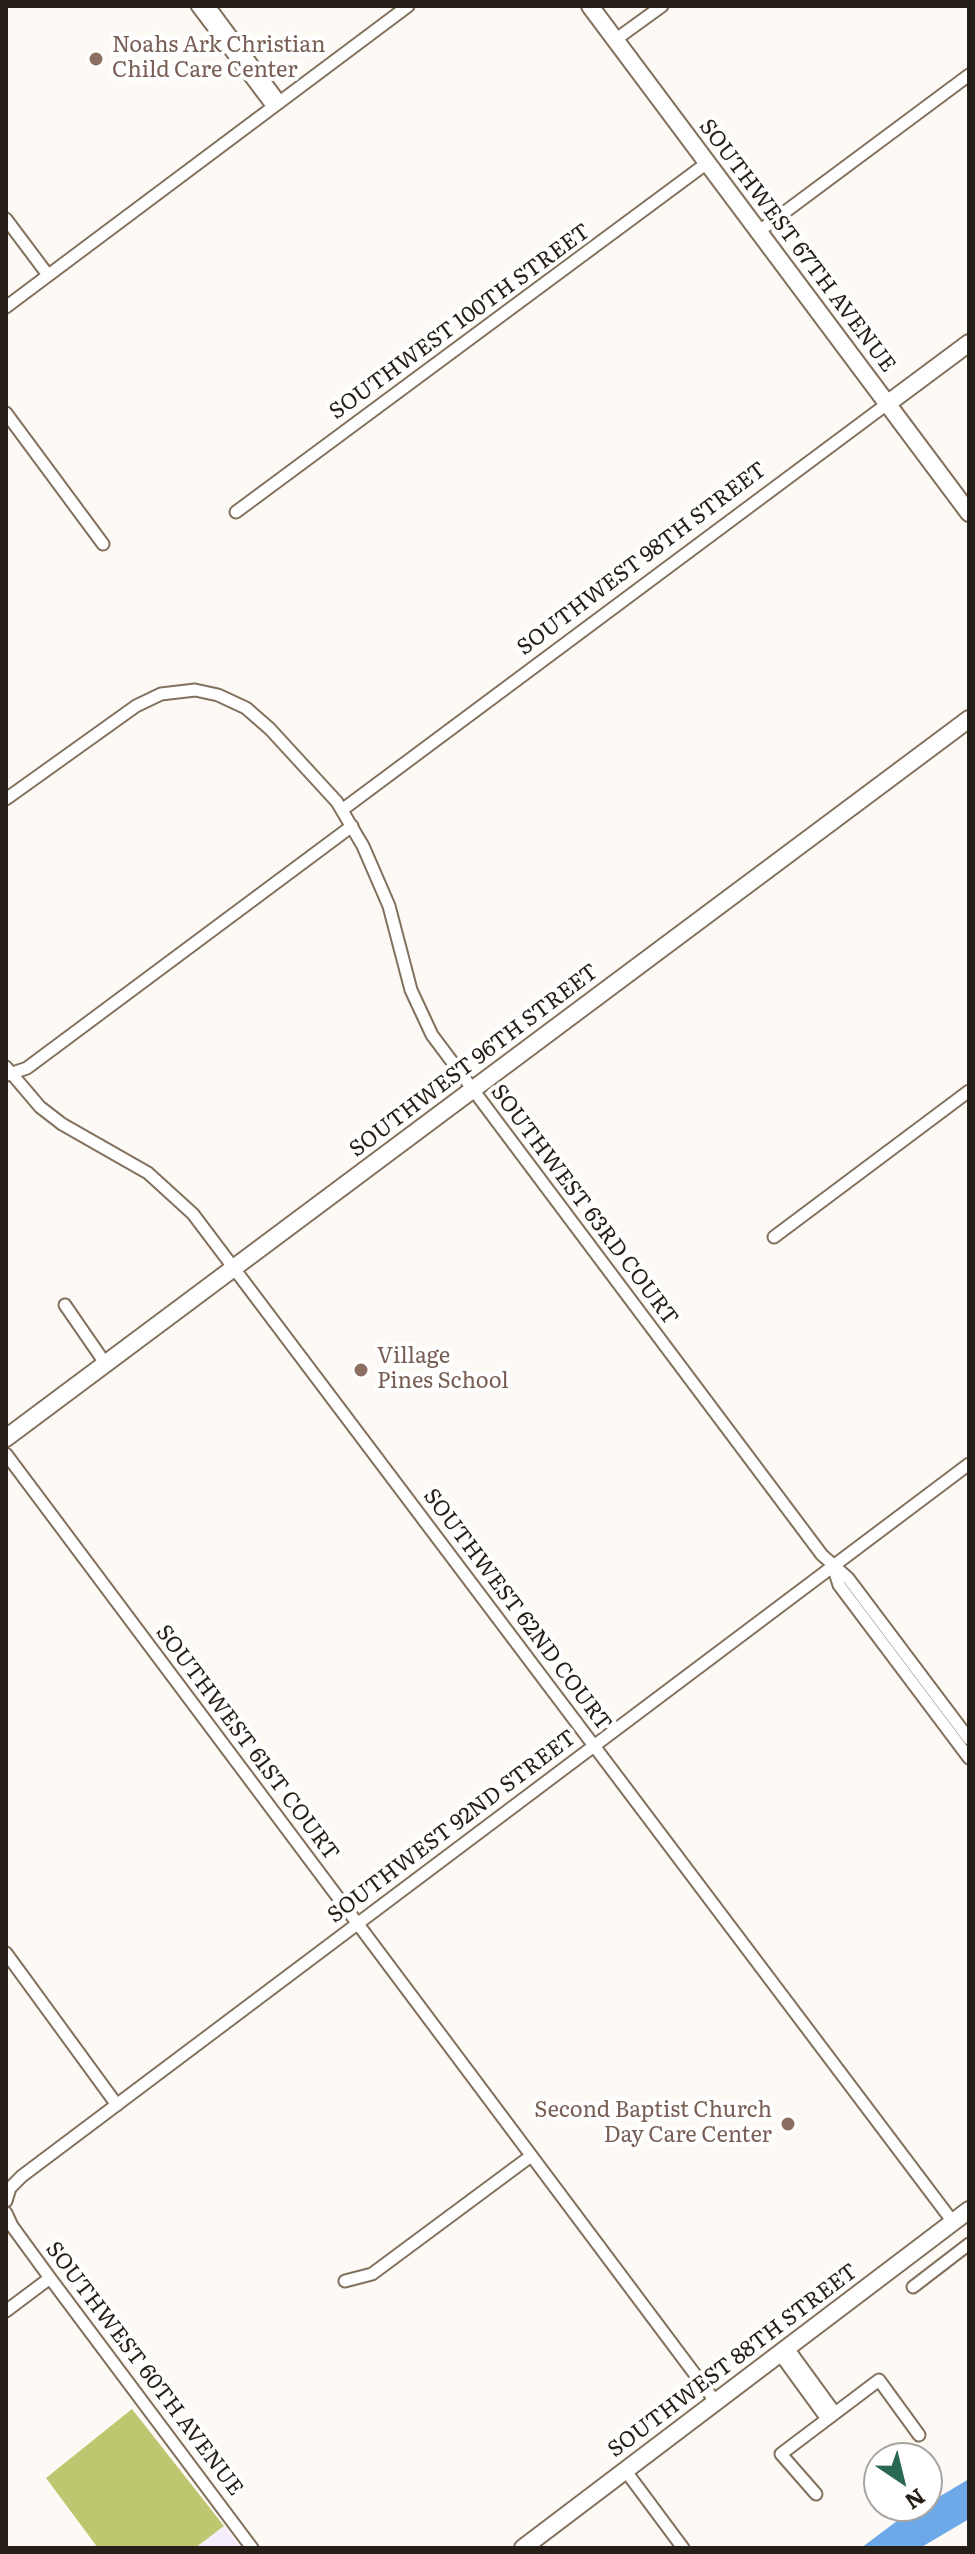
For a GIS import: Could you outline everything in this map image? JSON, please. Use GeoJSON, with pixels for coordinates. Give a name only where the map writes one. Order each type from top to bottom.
{"type":"FeatureCollection","features":[{"type":"Feature","properties":{"kind":"street"},"geometry":{"type":"LineString","coordinates":[[197,6],[276,105]]}},
{"type":"Feature","properties":{"kind":"street"},"geometry":{"type":"LineString","coordinates":[[209,6],[276,105]]}},
{"type":"Feature","properties":{"kind":"street"},"geometry":{"type":"LineString","coordinates":[[6,307],[408,6]]}},
{"type":"Feature","properties":{"kind":"street","name":"SOUTHWEST 67TH AVENUE"},"geometry":{"type":"LineString","coordinates":[[590,6],[969,513]]}},
{"type":"Feature","properties":{"kind":"street"},"geometry":{"type":"LineString","coordinates":[[615,40],[662,6]]}},
{"type":"Feature","properties":{"kind":"street"},"geometry":{"type":"LineString","coordinates":[[758,232],[969,75]]}},
{"type":"Feature","properties":{"kind":"street","name":"SOUTHWEST 100TH STREET"},"geometry":{"type":"LineString","coordinates":[[236,512],[707,163]]}},
{"type":"Feature","properties":{"kind":"street"},"geometry":{"type":"LineString","coordinates":[[6,219],[48,275]]}},
{"type":"Feature","properties":{"kind":"street","name":"SOUTHWEST 98TH STREET"},"geometry":{"type":"LineString","coordinates":[[342,810],[969,343]]}},
{"type":"Feature","properties":{"kind":"street"},"geometry":{"type":"LineString","coordinates":[[6,413],[103,544]]}},
{"type":"Feature","properties":{"kind":"street","name":"SOUTHWEST 63RD COURT"},"geometry":{"type":"LineString","coordinates":[[6,799],[136,706],[152,697],[183,690],[218,695],[246,708],[284,743],[342,810],[352,826],[389,906],[406,974],[421,1016],[444,1053],[833,1566],[848,1578],[969,1758]]}},
{"type":"Feature","properties":{"kind":"street","name":"SOUTHWEST 96TH STREET"},"geometry":{"type":"LineString","coordinates":[[6,1438],[969,719]]}},
{"type":"Feature","properties":{"kind":"street"},"geometry":{"type":"LineString","coordinates":[[8,1072],[39,1059],[352,826]]}},
{"type":"Feature","properties":{"kind":"street","name":"SOUTHWEST 62ND COURT"},"geometry":{"type":"LineString","coordinates":[[8,1072],[35,1103],[62,1124],[158,1180],[193,1214],[953,2222]]}},
{"type":"Feature","properties":{"kind":"street"},"geometry":{"type":"LineString","coordinates":[[774,1237],[969,1091]]}},
{"type":"Feature","properties":{"kind":"street"},"geometry":{"type":"LineString","coordinates":[[65,1305],[105,1363]]}},
{"type":"Feature","properties":{"kind":"street","name":"SOUTHWEST 61ST COURT"},"geometry":{"type":"LineString","coordinates":[[6,1454],[715,2401]]}},
{"type":"Feature","properties":{"kind":"street","name":"SOUTHWEST 92ND STREET"},"geometry":{"type":"LineString","coordinates":[[6,2201],[15,2181],[969,1464]]}},
{"type":"Feature","properties":{"kind":"street","name":"SOUTHWEST 63RD COURT"},"geometry":{"type":"LineString","coordinates":[[906,1666],[969,1739]]}},
{"type":"Feature","properties":{"kind":"street"},"geometry":{"type":"LineString","coordinates":[[6,1953],[117,2105]]}},
{"type":"Feature","properties":{"kind":"street"},"geometry":{"type":"LineString","coordinates":[[345,2281],[372,2274],[531,2156]]}},
{"type":"Feature","properties":{"kind":"street","name":"SOUTHWEST 88TH STREET"},"geometry":{"type":"LineString","coordinates":[[523,2548],[969,2210]]}},
{"type":"Feature","properties":{"kind":"street","name":"SOUTHWEST 60TH AVENUE"},"geometry":{"type":"LineString","coordinates":[[6,2213],[50,2278],[252,2548]]}},
{"type":"Feature","properties":{"kind":"street"},"geometry":{"type":"LineString","coordinates":[[913,2287],[969,2244]]}},
{"type":"Feature","properties":{"kind":"street"},"geometry":{"type":"LineString","coordinates":[[6,2311],[50,2278]]}},
{"type":"Feature","properties":{"kind":"street"},"geometry":{"type":"LineString","coordinates":[[783,2350],[831,2416]]}},
{"type":"Feature","properties":{"kind":"street"},"geometry":{"type":"LineString","coordinates":[[816,2494],[781,2454],[879,2380],[919,2435]]}},
{"type":"Feature","properties":{"kind":"street"},"geometry":{"type":"LineString","coordinates":[[625,2470],[683,2548]]}},
{"type":"Feature","properties":{"kind":"shaded area"},"geometry":{"type":"Polygon","coordinates":[[[224,2526],[241,2548],[195,2548],[224,2526]]]}},
{"type":"Feature","properties":{"kind":"green space"},"geometry":{"type":"Polygon","coordinates":[[[132,2409],[224,2526],[195,2548],[98,2548],[46,2478],[132,2409]]]}},
{"type":"Feature","properties":{"kind":"water"},"geometry":{"type":"Polygon","coordinates":[[[969,2479],[969,2519],[920,2548],[861,2548],[896,2522],[943,2522],[943,2494],[969,2479]]]}},
{"type":"Feature","properties":{"kind":"place","name":"Noahs Ark Christian Child Care Center"},"geometry":{"type":"Point","coordinates":[96,59]}},
{"type":"Feature","properties":{"kind":"place","name":"Village Pines School"},"geometry":{"type":"Point","coordinates":[361,1370]}},
{"type":"Feature","properties":{"kind":"place","name":"Second Baptist Church Day Care Center"},"geometry":{"type":"Point","coordinates":[788,2124]}}]}
